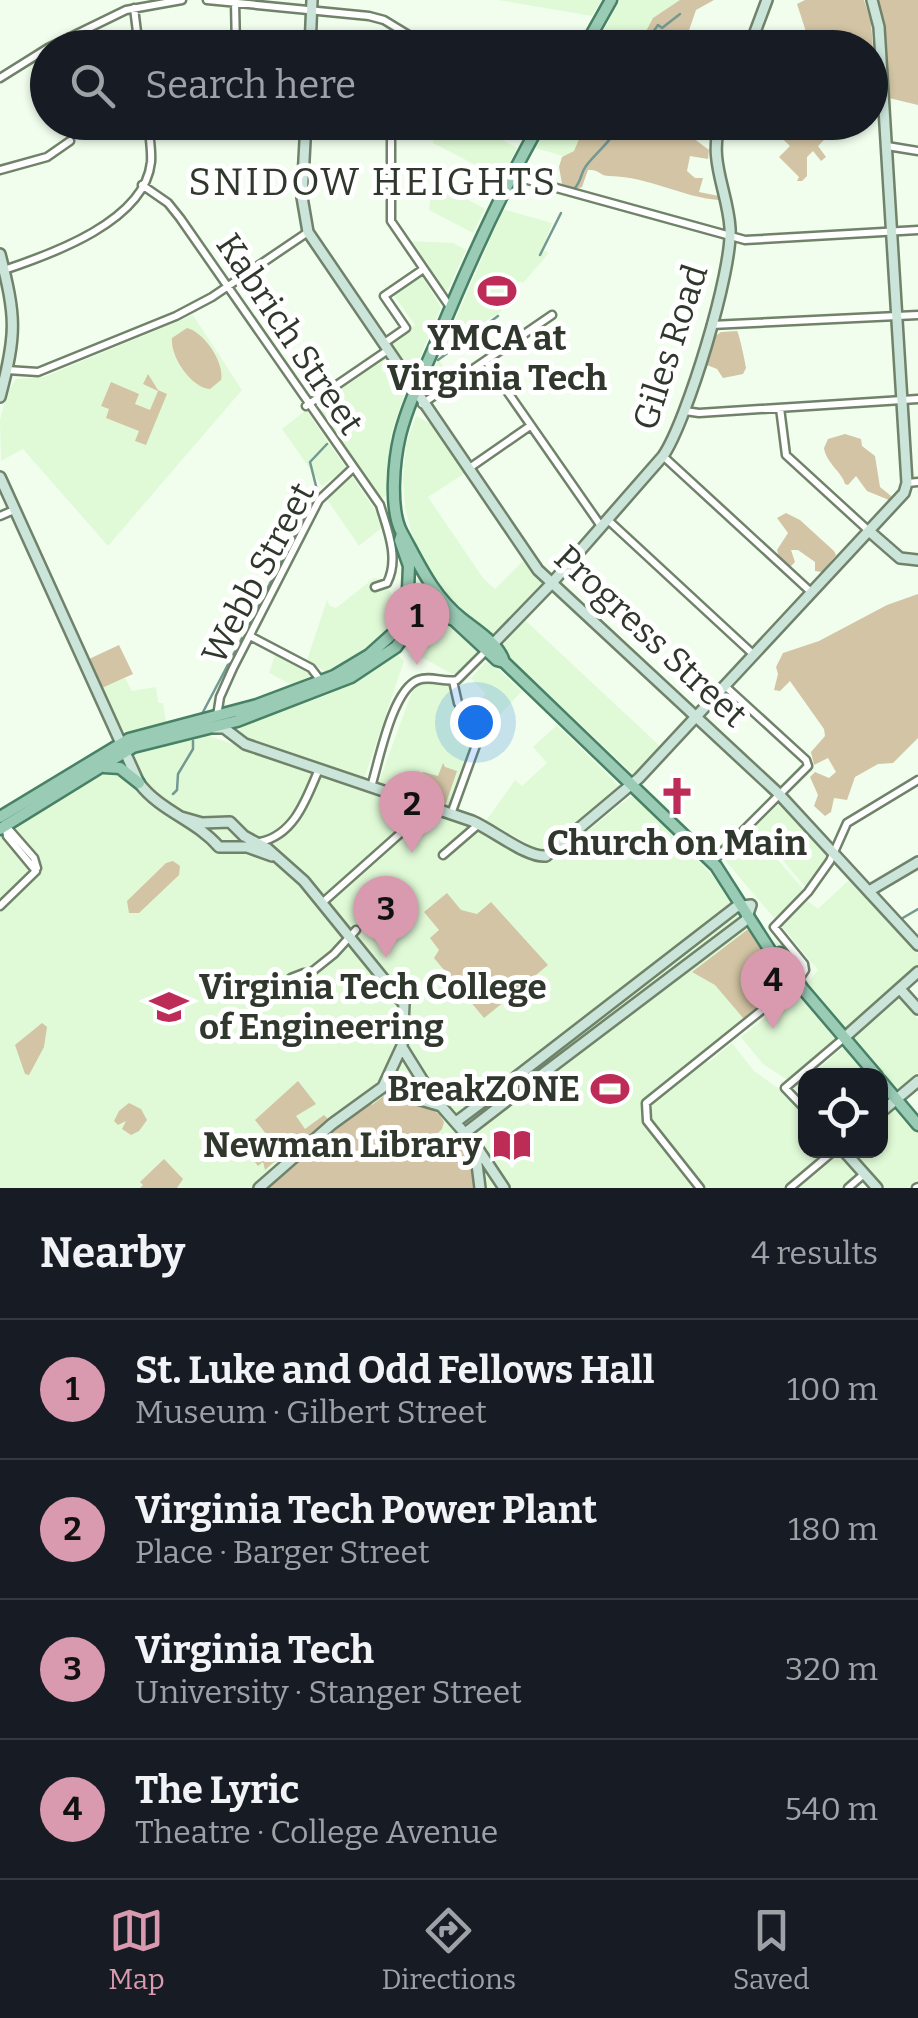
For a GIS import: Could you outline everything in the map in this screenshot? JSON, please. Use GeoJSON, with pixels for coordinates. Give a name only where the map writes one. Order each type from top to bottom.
{"type":"FeatureCollection","features":[{"type":"Feature","properties":{"kind":"main road"},"geometry":{"type":"LineString","coordinates":[[594,30],[611,0]]}},
{"type":"Feature","properties":{"kind":"main road"},"geometry":{"type":"LineString","coordinates":[[486,646],[446,606],[402,534],[396,503],[396,454],[450,307],[531,140]]}},
{"type":"Feature","properties":{"kind":"main road"},"geometry":{"type":"LineString","coordinates":[[1,820],[122,748],[216,717],[237,716],[302,698],[375,650],[398,628],[407,613],[410,570],[400,540],[402,534]]}},
{"type":"Feature","properties":{"kind":"main road"},"geometry":{"type":"LineString","coordinates":[[407,592],[415,581],[432,586]]}},
{"type":"Feature","properties":{"kind":"main road"},"geometry":{"type":"LineString","coordinates":[[237,716],[322,686],[382,658],[406,636],[424,610],[434,604],[432,586]]}},
{"type":"Feature","properties":{"kind":"main road"},"geometry":{"type":"LineString","coordinates":[[407,592],[411,606],[448,616],[502,655],[504,662],[714,864],[720,865],[797,982],[870,1068]]}},
{"type":"Feature","properties":{"kind":"main road"},"geometry":{"type":"LineString","coordinates":[[1,820],[93,770],[122,748]]}},
{"type":"Feature","properties":{"kind":"main road"},"geometry":{"type":"LineString","coordinates":[[93,770],[115,766],[138,783]]}},
{"type":"Feature","properties":{"kind":"main road"},"geometry":{"type":"LineString","coordinates":[[888,1090],[918,1125]]}},
{"type":"Feature","properties":{"kind":"street"},"geometry":{"type":"LineString","coordinates":[[87,30],[134,8],[182,0]]}},
{"type":"Feature","properties":{"kind":"street"},"geometry":{"type":"LineString","coordinates":[[207,0],[312,5],[376,17],[399,30]]}},
{"type":"Feature","properties":{"kind":"street"},"geometry":{"type":"LineString","coordinates":[[756,30],[767,0]]}},
{"type":"Feature","properties":{"kind":"street"},"geometry":{"type":"LineString","coordinates":[[872,0],[879,30]]}},
{"type":"Feature","properties":{"kind":"street"},"geometry":{"type":"LineString","coordinates":[[235,2],[236,30]]}},
{"type":"Feature","properties":{"kind":"street"},"geometry":{"type":"LineString","coordinates":[[311,30],[312,5]]}},
{"type":"Feature","properties":{"kind":"street"},"geometry":{"type":"LineString","coordinates":[[134,8],[137,30]]}},
{"type":"Feature","properties":{"kind":"street"},"geometry":{"type":"LineString","coordinates":[[0,78],[30,59]]}},
{"type":"Feature","properties":{"kind":"street"},"geometry":{"type":"LineString","coordinates":[[4,270],[100,230],[114,220],[142,186],[151,161],[149,140]]}},
{"type":"Feature","properties":{"kind":"street","name":"Progress Street"},"geometry":{"type":"LineString","coordinates":[[305,140],[302,198],[308,232],[417,399],[534,564],[781,796],[918,946]]}},
{"type":"Feature","properties":{"kind":"street"},"geometry":{"type":"LineString","coordinates":[[392,140],[390,218],[450,307]]}},
{"type":"Feature","properties":{"kind":"street","name":"Giles Road"},"geometry":{"type":"LineString","coordinates":[[486,646],[551,584],[662,456],[675,435],[724,279],[730,237],[715,150],[717,140]]}},
{"type":"Feature","properties":{"kind":"street"},"geometry":{"type":"LineString","coordinates":[[216,717],[220,727],[245,744],[479,824],[534,856],[546,856],[632,785],[913,482],[902,400],[886,140]]}},
{"type":"Feature","properties":{"kind":"street"},"geometry":{"type":"LineString","coordinates":[[0,170],[47,156],[70,141]]}},
{"type":"Feature","properties":{"kind":"street"},"geometry":{"type":"LineString","coordinates":[[886,146],[918,151]]}},
{"type":"Feature","properties":{"kind":"street"},"geometry":{"type":"LineString","coordinates":[[512,176],[744,240],[918,230]]}},
{"type":"Feature","properties":{"kind":"street","name":"Kabrich Street"},"geometry":{"type":"LineString","coordinates":[[142,186],[173,209],[306,406],[380,505]]}},
{"type":"Feature","properties":{"kind":"street"},"geometry":{"type":"LineString","coordinates":[[7,370],[26,373],[54,367],[189,310],[308,232]]}},
{"type":"Feature","properties":{"kind":"street"},"geometry":{"type":"LineString","coordinates":[[0,254],[12,304],[14,340],[0,397]]}},
{"type":"Feature","properties":{"kind":"street"},"geometry":{"type":"LineString","coordinates":[[306,406],[406,328],[384,296],[422,270]]}},
{"type":"Feature","properties":{"kind":"street"},"geometry":{"type":"LineString","coordinates":[[0,306],[12,304]]}},
{"type":"Feature","properties":{"kind":"street"},"geometry":{"type":"LineString","coordinates":[[417,399],[486,361],[552,314]]}},
{"type":"Feature","properties":{"kind":"street"},"geometry":{"type":"LineString","coordinates":[[711,324],[918,315]]}},
{"type":"Feature","properties":{"kind":"street"},"geometry":{"type":"LineString","coordinates":[[486,361],[604,522],[754,655]]}},
{"type":"Feature","properties":{"kind":"street"},"geometry":{"type":"LineString","coordinates":[[683,410],[699,413],[918,399]]}},
{"type":"Feature","properties":{"kind":"street"},"geometry":{"type":"LineString","coordinates":[[780,408],[786,455],[900,558],[918,560]]}},
{"type":"Feature","properties":{"kind":"street"},"geometry":{"type":"LineString","coordinates":[[468,469],[530,426]]}},
{"type":"Feature","properties":{"kind":"street"},"geometry":{"type":"LineString","coordinates":[[662,456],[812,593]]}},
{"type":"Feature","properties":{"kind":"street","name":"Webb Street"},"geometry":{"type":"LineString","coordinates":[[237,716],[216,717],[220,697],[319,500],[352,469]]}},
{"type":"Feature","properties":{"kind":"street"},"geometry":{"type":"LineString","coordinates":[[0,477],[138,783],[150,798],[213,839],[219,847],[271,848]]}},
{"type":"Feature","properties":{"kind":"street"},"geometry":{"type":"LineString","coordinates":[[375,587],[387,583],[392,566],[388,526],[380,505],[396,503]]}},
{"type":"Feature","properties":{"kind":"street"},"geometry":{"type":"LineString","coordinates":[[0,516],[14,510]]}},
{"type":"Feature","properties":{"kind":"street"},"geometry":{"type":"LineString","coordinates":[[250,636],[311,668],[322,686]]}},
{"type":"Feature","properties":{"kind":"street"},"geometry":{"type":"LineString","coordinates":[[453,681],[486,646]]}},
{"type":"Feature","properties":{"kind":"street"},"geometry":{"type":"LineString","coordinates":[[371,786],[391,721],[407,687],[424,678],[453,681]]}},
{"type":"Feature","properties":{"kind":"street"},"geometry":{"type":"LineString","coordinates":[[451,814],[479,734],[458,703],[453,681]]}},
{"type":"Feature","properties":{"kind":"street"},"geometry":{"type":"LineString","coordinates":[[714,864],[808,763],[725,686]]}},
{"type":"Feature","properties":{"kind":"street"},"geometry":{"type":"LineString","coordinates":[[231,732],[237,716]]}},
{"type":"Feature","properties":{"kind":"street"},"geometry":{"type":"LineString","coordinates":[[271,848],[300,813],[319,769]]}},
{"type":"Feature","properties":{"kind":"street"},"geometry":{"type":"LineString","coordinates":[[700,1188],[647,1120],[647,1101],[797,982],[806,967],[774,927],[808,892],[833,856],[846,823],[918,780]]}},
{"type":"Feature","properties":{"kind":"street"},"geometry":{"type":"LineString","coordinates":[[322,903],[421,815],[426,805]]}},
{"type":"Feature","properties":{"kind":"street"},"geometry":{"type":"LineString","coordinates":[[182,818],[202,823],[230,822],[257,843],[271,848],[354,933],[403,1000],[402,1046],[375,1095],[341,1116],[259,1188]]}},
{"type":"Feature","properties":{"kind":"street"},"geometry":{"type":"LineString","coordinates":[[0,906],[36,870],[34,858],[1,820]]}},
{"type":"Feature","properties":{"kind":"street"},"geometry":{"type":"LineString","coordinates":[[213,839],[213,830],[222,822]]}},
{"type":"Feature","properties":{"kind":"street"},"geometry":{"type":"LineString","coordinates":[[443,855],[479,824]]}},
{"type":"Feature","properties":{"kind":"street"},"geometry":{"type":"LineString","coordinates":[[231,847],[238,840],[238,830]]}},
{"type":"Feature","properties":{"kind":"street"},"geometry":{"type":"LineString","coordinates":[[869,891],[918,862]]}},
{"type":"Feature","properties":{"kind":"street"},"geometry":{"type":"LineString","coordinates":[[748,908],[732,930],[526,1086],[518,1076],[722,918],[748,908]]}},
{"type":"Feature","properties":{"kind":"street"},"geometry":{"type":"LineString","coordinates":[[722,918],[731,922],[732,930]]}},
{"type":"Feature","properties":{"kind":"street"},"geometry":{"type":"LineString","coordinates":[[309,974],[354,933]]}},
{"type":"Feature","properties":{"kind":"street"},"geometry":{"type":"LineString","coordinates":[[700,935],[709,948]]}},
{"type":"Feature","properties":{"kind":"street"},"geometry":{"type":"LineString","coordinates":[[657,969],[666,980]]}},
{"type":"Feature","properties":{"kind":"street"},"geometry":{"type":"LineString","coordinates":[[809,1068],[918,972]]}},
{"type":"Feature","properties":{"kind":"street"},"geometry":{"type":"LineString","coordinates":[[900,989],[918,1010]]}},
{"type":"Feature","properties":{"kind":"street"},"geometry":{"type":"LineString","coordinates":[[402,1046],[410,1066],[504,1188]]}},
{"type":"Feature","properties":{"kind":"street"},"geometry":{"type":"LineString","coordinates":[[394,1065],[410,1066]]}},
{"type":"Feature","properties":{"kind":"street"},"geometry":{"type":"LineString","coordinates":[[798,1077],[785,1088],[798,1102]]}},
{"type":"Feature","properties":{"kind":"street"},"geometry":{"type":"LineString","coordinates":[[387,1078],[394,1092],[436,1102]]}},
{"type":"Feature","properties":{"kind":"street"},"geometry":{"type":"LineString","coordinates":[[888,1106],[918,1081]]}},
{"type":"Feature","properties":{"kind":"street"},"geometry":{"type":"LineString","coordinates":[[456,1122],[505,1085]]}},
{"type":"Feature","properties":{"kind":"street"},"geometry":{"type":"LineString","coordinates":[[467,1137],[513,1096]]}},
{"type":"Feature","properties":{"kind":"street"},"geometry":{"type":"LineString","coordinates":[[467,1137],[479,1167],[480,1188]]}},
{"type":"Feature","properties":{"kind":"street"},"geometry":{"type":"LineString","coordinates":[[790,1188],[829,1158]]}},
{"type":"Feature","properties":{"kind":"street"},"geometry":{"type":"LineString","coordinates":[[847,1158],[876,1188]]}},
{"type":"Feature","properties":{"kind":"street"},"geometry":{"type":"LineString","coordinates":[[848,1188],[864,1174]]}},
{"type":"Feature","properties":{"kind":"shaded area"},"geometry":{"type":"Polygon","coordinates":[[[498,0],[602,0],[592,16],[498,0]]]}},
{"type":"Feature","properties":{"kind":"shaded area"},"geometry":{"type":"Polygon","coordinates":[[[620,0],[687,0],[648,30],[604,30],[620,0]]]}},
{"type":"Feature","properties":{"kind":"shaded area"},"geometry":{"type":"Polygon","coordinates":[[[680,0],[714,0],[696,10],[689,30],[647,30],[653,18],[680,0]]]}},
{"type":"Feature","properties":{"kind":"shaded area"},"geometry":{"type":"Polygon","coordinates":[[[805,0],[864,0],[872,30],[805,30],[797,4],[805,0]]]}},
{"type":"Feature","properties":{"kind":"shaded area"},"geometry":{"type":"Polygon","coordinates":[[[878,0],[918,0],[918,105],[889,98],[885,25],[878,0]]]}},
{"type":"Feature","properties":{"kind":"shaded area"},"geometry":{"type":"Polygon","coordinates":[[[502,140],[517,148],[501,178],[433,143],[502,140]]]}},
{"type":"Feature","properties":{"kind":"shaded area"},"geometry":{"type":"Polygon","coordinates":[[[540,140],[583,140],[574,159],[535,148],[540,140]]]}},
{"type":"Feature","properties":{"kind":"shaded area"},"geometry":{"type":"Polygon","coordinates":[[[579,140],[696,140],[709,150],[708,159],[690,156],[687,171],[695,178],[703,178],[699,192],[719,196],[719,200],[592,170],[588,170],[582,187],[562,184],[562,157],[574,151],[579,140]]]}},
{"type":"Feature","properties":{"kind":"shaded area"},"geometry":{"type":"Polygon","coordinates":[[[784,140],[824,140],[818,146],[826,157],[821,161],[813,151],[807,157],[807,176],[797,181],[799,177],[779,157],[790,146],[784,140]]]}},
{"type":"Feature","properties":{"kind":"shaded area"},"geometry":{"type":"Polygon","coordinates":[[[432,180],[485,209],[473,233],[429,210],[432,180]]]}},
{"type":"Feature","properties":{"kind":"shaded area"},"geometry":{"type":"Polygon","coordinates":[[[503,209],[552,223],[542,249],[549,253],[523,283],[519,281],[497,317],[486,321],[489,327],[439,360],[453,380],[423,395],[503,209]]]}},
{"type":"Feature","properties":{"kind":"shaded area"},"geometry":{"type":"Polygon","coordinates":[[[408,241],[453,243],[466,250],[448,290],[440,290],[408,241]]]}},
{"type":"Feature","properties":{"kind":"shaded area"},"geometry":{"type":"Polygon","coordinates":[[[422,276],[441,307],[416,367],[408,368],[390,343],[415,325],[393,294],[422,276]]]}},
{"type":"Feature","properties":{"kind":"shaded area"},"geometry":{"type":"Polygon","coordinates":[[[193,315],[242,390],[108,546],[23,449],[1,461],[0,420],[7,393],[16,379],[44,377],[193,315]]]}},
{"type":"Feature","properties":{"kind":"shaded area"},"geometry":{"type":"Polygon","coordinates":[[[187,328],[206,342],[220,365],[221,380],[210,389],[189,377],[174,353],[172,338],[187,328]]]}},
{"type":"Feature","properties":{"kind":"shaded area"},"geometry":{"type":"Polygon","coordinates":[[[737,331],[746,368],[743,374],[723,378],[717,369],[707,365],[711,339],[721,332],[737,331]]]}},
{"type":"Feature","properties":{"kind":"shaded area"},"geometry":{"type":"Polygon","coordinates":[[[385,356],[406,389],[391,434],[387,495],[380,500],[313,406],[385,356]]]}},
{"type":"Feature","properties":{"kind":"shaded area"},"geometry":{"type":"Polygon","coordinates":[[[148,374],[158,390],[167,394],[146,445],[135,441],[139,431],[106,418],[109,409],[101,406],[111,382],[139,394],[135,404],[150,410],[158,391],[143,384],[148,374]]]}},
{"type":"Feature","properties":{"kind":"shaded area"},"geometry":{"type":"Polygon","coordinates":[[[306,410],[346,468],[322,486],[282,429],[306,410]]]}},
{"type":"Feature","properties":{"kind":"shaded area"},"geometry":{"type":"Polygon","coordinates":[[[416,416],[433,425],[465,473],[428,497],[483,578],[495,589],[525,559],[544,584],[492,636],[446,595],[415,546],[403,479],[406,444],[416,416]]]}},
{"type":"Feature","properties":{"kind":"shaded area"},"geometry":{"type":"Polygon","coordinates":[[[845,434],[861,439],[862,446],[875,456],[880,487],[891,496],[889,500],[867,491],[856,476],[845,484],[831,463],[824,448],[828,439],[845,434]]]}},
{"type":"Feature","properties":{"kind":"shaded area"},"geometry":{"type":"Polygon","coordinates":[[[351,475],[385,525],[359,546],[326,498],[351,475]]]}},
{"type":"Feature","properties":{"kind":"shaded area"},"geometry":{"type":"Polygon","coordinates":[[[786,513],[800,520],[834,551],[836,555],[822,572],[815,571],[815,562],[798,550],[791,550],[795,562],[790,567],[780,560],[777,550],[788,533],[777,518],[786,513]]]}},
{"type":"Feature","properties":{"kind":"shaded area"},"geometry":{"type":"Polygon","coordinates":[[[374,578],[382,580],[403,611],[400,621],[330,671],[307,660],[327,600],[336,608],[374,578]]]}},
{"type":"Feature","properties":{"kind":"shaded area"},"geometry":{"type":"Polygon","coordinates":[[[918,594],[918,738],[893,763],[878,764],[855,777],[847,800],[834,798],[831,812],[825,816],[814,806],[818,795],[810,777],[815,772],[829,778],[836,772],[828,758],[814,765],[811,752],[825,736],[824,729],[790,681],[780,691],[774,690],[776,667],[783,653],[819,641],[887,605],[918,594]]]}},
{"type":"Feature","properties":{"kind":"shaded area"},"geometry":{"type":"Polygon","coordinates":[[[435,617],[447,621],[477,649],[478,654],[459,673],[452,674],[418,655],[424,641],[419,631],[435,617]]]}},
{"type":"Feature","properties":{"kind":"shaded area"},"geometry":{"type":"Polygon","coordinates":[[[525,620],[662,748],[639,774],[633,774],[502,650],[525,620]]]}},
{"type":"Feature","properties":{"kind":"shaded area"},"geometry":{"type":"Polygon","coordinates":[[[119,645],[133,674],[102,688],[89,659],[119,645]]]}},
{"type":"Feature","properties":{"kind":"shaded area"},"geometry":{"type":"Polygon","coordinates":[[[396,653],[404,661],[364,779],[239,735],[241,726],[330,694],[396,653]]]}},
{"type":"Feature","properties":{"kind":"shaded area"},"geometry":{"type":"Polygon","coordinates":[[[275,655],[310,672],[310,676],[292,685],[269,673],[275,655]]]}},
{"type":"Feature","properties":{"kind":"shaded area"},"geometry":{"type":"Polygon","coordinates":[[[488,660],[522,691],[484,732],[454,818],[497,837],[531,859],[543,861],[554,858],[630,797],[638,797],[741,906],[790,988],[703,1058],[708,1063],[732,1043],[754,1071],[785,1093],[798,1109],[798,1158],[820,1158],[784,1188],[0,1188],[0,836],[141,751],[205,735],[376,790],[413,689],[423,683],[452,687],[468,709],[486,694],[471,678],[488,660]]]}},
{"type":"Feature","properties":{"kind":"shaded area"},"geometry":{"type":"Polygon","coordinates":[[[125,678],[132,691],[156,687],[166,723],[129,732],[121,730],[102,688],[125,678]]]}},
{"type":"Feature","properties":{"kind":"shaded area"},"geometry":{"type":"Polygon","coordinates":[[[557,725],[619,786],[543,852],[486,821],[515,780],[522,786],[547,763],[533,747],[557,725]]]}},
{"type":"Feature","properties":{"kind":"shaded area"},"geometry":{"type":"Polygon","coordinates":[[[443,763],[457,771],[445,806],[416,796],[423,772],[438,776],[443,763]]]}},
{"type":"Feature","properties":{"kind":"shaded area"},"geometry":{"type":"Polygon","coordinates":[[[780,803],[827,857],[806,888],[755,827],[780,803]]]}},
{"type":"Feature","properties":{"kind":"shaded area"},"geometry":{"type":"Polygon","coordinates":[[[752,830],[804,890],[775,919],[723,858],[752,830]]]}},
{"type":"Feature","properties":{"kind":"shaded area"},"geometry":{"type":"Polygon","coordinates":[[[173,861],[180,866],[179,875],[139,913],[129,913],[127,901],[166,863],[173,861]]]}},
{"type":"Feature","properties":{"kind":"shaded area"},"geometry":{"type":"Polygon","coordinates":[[[849,880],[918,954],[918,966],[847,1031],[807,984],[818,970],[779,923],[805,899],[818,909],[849,880]]]}},
{"type":"Feature","properties":{"kind":"shaded area"},"geometry":{"type":"Polygon","coordinates":[[[447,893],[461,910],[477,914],[491,902],[548,965],[524,985],[523,1002],[505,1001],[484,1018],[434,958],[439,950],[430,938],[439,930],[424,912],[447,893]]]}},
{"type":"Feature","properties":{"kind":"shaded area"},"geometry":{"type":"Polygon","coordinates":[[[751,930],[785,987],[744,1019],[715,985],[692,972],[751,930]]]}},
{"type":"Feature","properties":{"kind":"shaded area"},"geometry":{"type":"Polygon","coordinates":[[[798,992],[837,1039],[804,1068],[798,1068],[789,1081],[763,1064],[741,1037],[798,992]]]}},
{"type":"Feature","properties":{"kind":"shaded area"},"geometry":{"type":"Polygon","coordinates":[[[899,998],[918,1019],[918,1072],[897,1090],[888,1080],[888,1068],[878,1068],[853,1039],[899,998]]]}},
{"type":"Feature","properties":{"kind":"shaded area"},"geometry":{"type":"Polygon","coordinates":[[[42,1023],[47,1027],[44,1047],[29,1075],[25,1074],[15,1045],[42,1023]]]}},
{"type":"Feature","properties":{"kind":"shaded area"},"geometry":{"type":"Polygon","coordinates":[[[844,1047],[863,1068],[819,1068],[844,1047]]]}},
{"type":"Feature","properties":{"kind":"shaded area"},"geometry":{"type":"Polygon","coordinates":[[[298,1081],[316,1104],[296,1116],[305,1129],[324,1115],[329,1120],[293,1147],[286,1145],[289,1149],[265,1170],[263,1162],[258,1166],[247,1152],[267,1135],[255,1120],[298,1081]]]}},
{"type":"Feature","properties":{"kind":"shaded area"},"geometry":{"type":"Polygon","coordinates":[[[385,1087],[395,1099],[423,1105],[439,1114],[444,1122],[442,1129],[428,1143],[439,1156],[450,1148],[466,1146],[474,1162],[473,1188],[263,1188],[368,1103],[371,1101],[372,1105],[385,1095],[385,1087]]]}},
{"type":"Feature","properties":{"kind":"shaded area"},"geometry":{"type":"Polygon","coordinates":[[[129,1103],[141,1109],[147,1120],[131,1135],[122,1129],[126,1121],[118,1125],[114,1121],[129,1103]]]}},
{"type":"Feature","properties":{"kind":"shaded area"},"geometry":{"type":"Polygon","coordinates":[[[895,1107],[918,1134],[918,1179],[908,1188],[885,1188],[857,1158],[888,1158],[888,1113],[895,1107]]]}},
{"type":"Feature","properties":{"kind":"shaded area"},"geometry":{"type":"Polygon","coordinates":[[[835,1158],[842,1158],[855,1173],[843,1188],[799,1188],[835,1158]]]}},
{"type":"Feature","properties":{"kind":"shaded area"},"geometry":{"type":"Polygon","coordinates":[[[164,1159],[183,1179],[177,1188],[140,1188],[140,1182],[164,1159]]]}},
{"type":"Feature","properties":{"kind":"waterway"},"geometry":{"type":"LineString","coordinates":[[654,30],[680,14]]}},
{"type":"Feature","properties":{"kind":"waterway"},"geometry":{"type":"LineString","coordinates":[[574,189],[586,166],[609,140]]}},
{"type":"Feature","properties":{"kind":"waterway"},"geometry":{"type":"LineString","coordinates":[[540,255],[561,213]]}},
{"type":"Feature","properties":{"kind":"waterway"},"geometry":{"type":"LineString","coordinates":[[438,360],[498,316]]}},
{"type":"Feature","properties":{"kind":"waterway"},"geometry":{"type":"LineString","coordinates":[[301,523],[317,490],[310,462],[327,444]]}},
{"type":"Feature","properties":{"kind":"waterway"},"geometry":{"type":"LineString","coordinates":[[248,627],[295,534]]}},
{"type":"Feature","properties":{"kind":"waterway"},"geometry":{"type":"LineString","coordinates":[[203,712],[242,638]]}},
{"type":"Feature","properties":{"kind":"waterway"},"geometry":{"type":"LineString","coordinates":[[173,794],[193,741]]}},
{"type":"Feature","properties":{"kind":"waterway"},"geometry":{"type":"LineString","coordinates":[[901,919],[918,909]]}},
{"type":"Feature","properties":{"kind":"place","name":"YMCA at Virginia Tech"},"geometry":{"type":"Point","coordinates":[497,291]}},
{"type":"Feature","properties":{"kind":"place","name":"St. Luke and Odd Fellows Hall"},"geometry":{"type":"Point","coordinates":[417,665]}},
{"type":"Feature","properties":{"kind":"place","name":"Church on Main"},"geometry":{"type":"Point","coordinates":[677,796]}},
{"type":"Feature","properties":{"kind":"place","name":"Virginia Tech Power Plant"},"geometry":{"type":"Point","coordinates":[412,853]}},
{"type":"Feature","properties":{"kind":"place","name":"Virginia Tech"},"geometry":{"type":"Point","coordinates":[386,958]}},
{"type":"Feature","properties":{"kind":"place","name":"Virginia Tech College of Engineering"},"geometry":{"type":"Point","coordinates":[169,1007]}},
{"type":"Feature","properties":{"kind":"place","name":"The Lyric"},"geometry":{"type":"Point","coordinates":[773,1029]}},
{"type":"Feature","properties":{"kind":"place","name":"BreakZONE"},"geometry":{"type":"Point","coordinates":[610,1089]}},
{"type":"Feature","properties":{"kind":"place","name":"Newman Library"},"geometry":{"type":"Point","coordinates":[512,1145]}},
{"type":"Feature","properties":{"kind":"district","name":"SNIDOW HEIGHTS"},"geometry":{"type":"Point","coordinates":[373,182]}}]}
